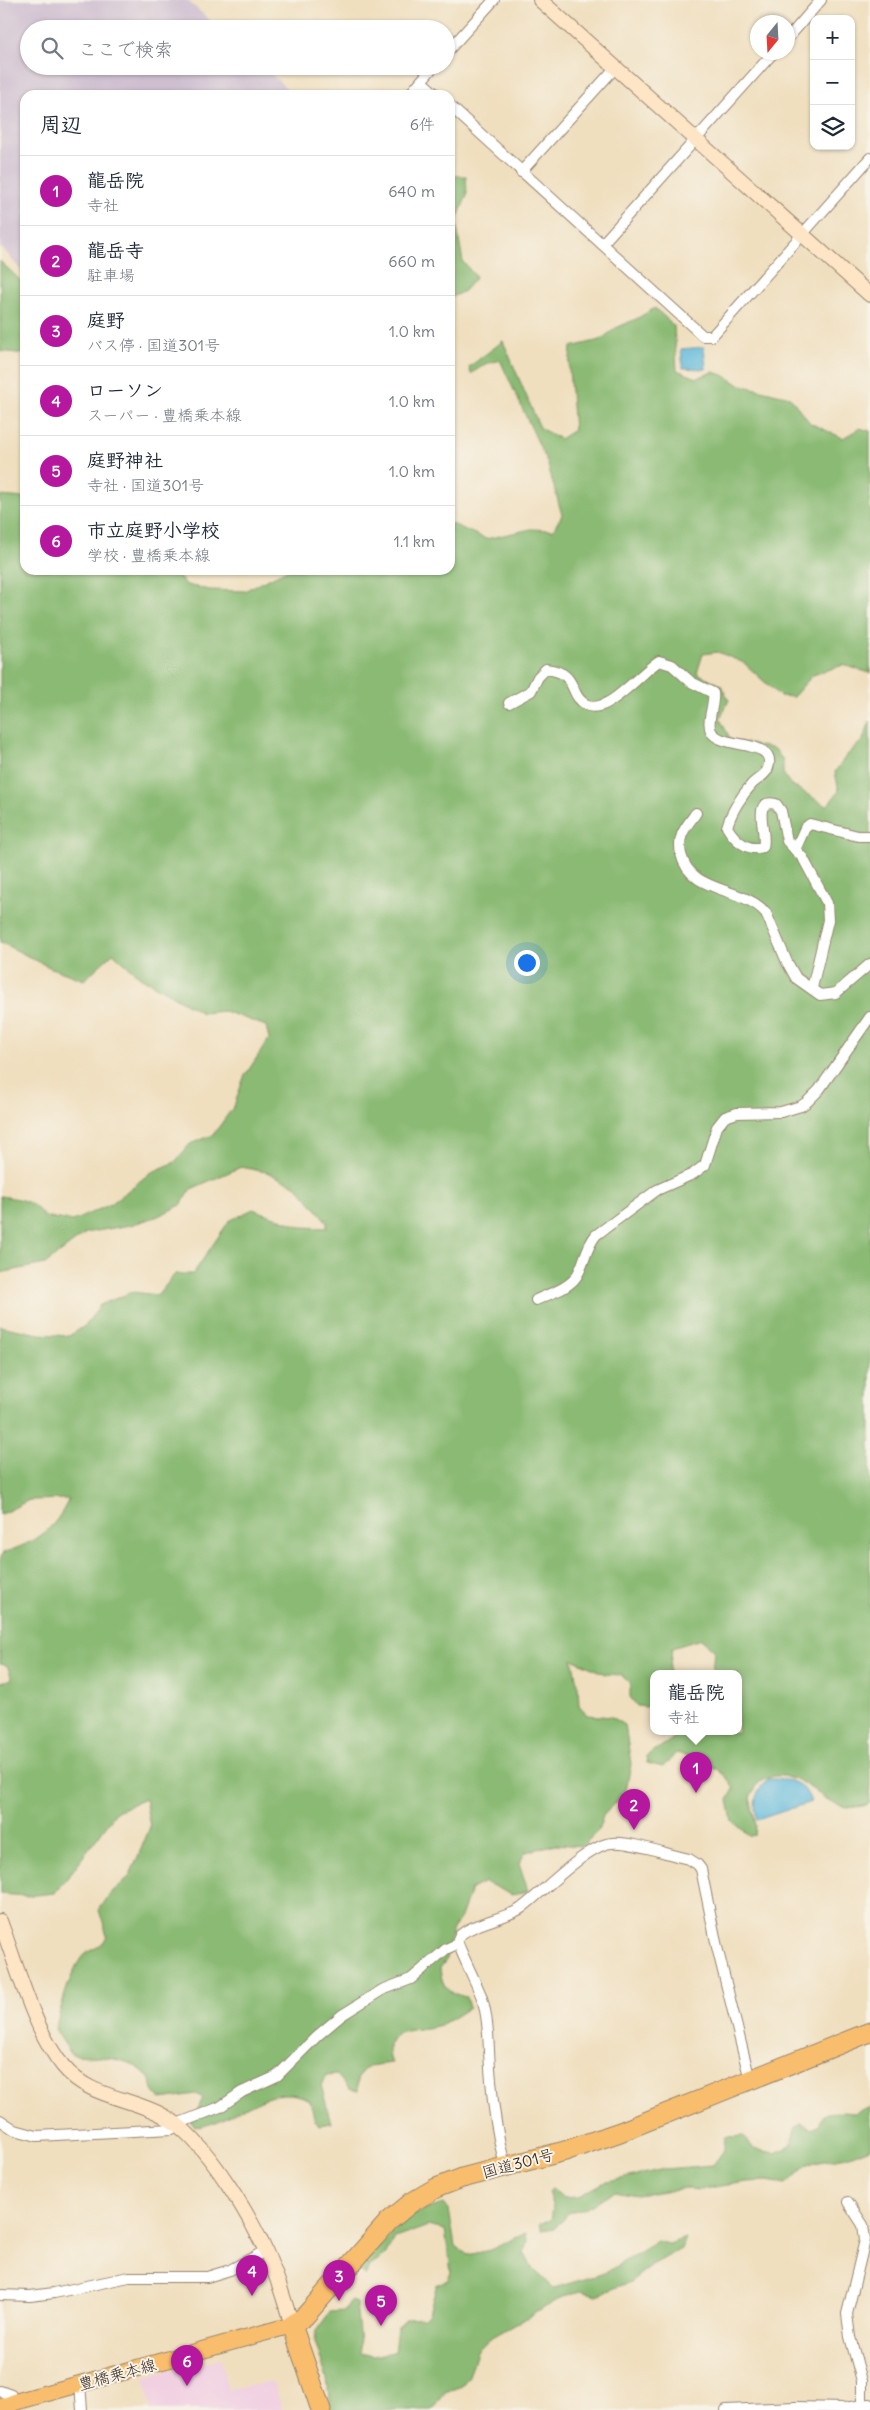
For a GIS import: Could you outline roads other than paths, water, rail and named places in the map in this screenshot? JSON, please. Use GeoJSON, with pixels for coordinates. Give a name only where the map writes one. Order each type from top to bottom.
{"type":"FeatureCollection","features":[{"type":"Feature","properties":{"kind":"highway","name":"国道301号"},"geometry":{"type":"LineString","coordinates":[[292,2325],[305,2316],[389,2221],[412,2202],[436,2188],[462,2178],[565,2151],[620,2132],[870,2032]]}},
{"type":"Feature","properties":{"kind":"highway"},"geometry":{"type":"LineString","coordinates":[[292,2325],[321,2410]]}},
{"type":"Feature","properties":{"kind":"main road","name":"豊橋乗本線"},"geometry":{"type":"LineString","coordinates":[[0,2408],[15,2402],[292,2325]]}},
{"type":"Feature","properties":{"kind":"street"},"geometry":{"type":"LineString","coordinates":[[455,43],[494,0]]}},
{"type":"Feature","properties":{"kind":"street"},"geometry":{"type":"LineString","coordinates":[[540,0],[870,295]]}},
{"type":"Feature","properties":{"kind":"street"},"geometry":{"type":"LineString","coordinates":[[795,30],[821,0]]}},
{"type":"Feature","properties":{"kind":"street"},"geometry":{"type":"LineString","coordinates":[[602,244],[767,60]]}},
{"type":"Feature","properties":{"kind":"street"},"geometry":{"type":"LineString","coordinates":[[521,172],[615,68]]}},
{"type":"Feature","properties":{"kind":"street"},"geometry":{"type":"LineString","coordinates":[[413,90],[426,75]]}},
{"type":"Feature","properties":{"kind":"street"},"geometry":{"type":"LineString","coordinates":[[421,81],[431,90]]}},
{"type":"Feature","properties":{"kind":"street"},"geometry":{"type":"LineString","coordinates":[[455,111],[702,336],[712,336],[870,158]]}},
{"type":"Feature","properties":{"kind":"street"},"geometry":{"type":"LineString","coordinates":[[509,703],[530,691],[538,677],[546,669],[557,671],[568,677],[581,700],[586,705],[595,708],[614,699],[648,667],[659,661],[672,665],[691,682],[713,693],[714,701],[710,724],[711,730],[716,737],[764,750],[769,758],[768,768],[764,775],[746,791],[727,827],[739,843],[758,849],[763,848],[766,840],[762,809],[764,804],[769,802],[776,804],[781,811],[787,841],[803,858],[827,903],[828,920],[812,988]]}},
{"type":"Feature","properties":{"kind":"street"},"geometry":{"type":"LineString","coordinates":[[696,813],[682,832],[679,842],[684,867],[690,874],[715,887],[760,906],[766,913],[786,962],[796,978],[820,995],[836,993],[870,964]]}},
{"type":"Feature","properties":{"kind":"street"},"geometry":{"type":"LineString","coordinates":[[795,850],[804,828],[810,824],[858,836],[870,836]]}},
{"type":"Feature","properties":{"kind":"street"},"geometry":{"type":"LineString","coordinates":[[536,1300],[565,1286],[576,1278],[589,1244],[596,1235],[657,1190],[693,1174],[705,1165],[717,1127],[725,1117],[737,1113],[781,1112],[801,1106],[807,1102],[818,1090],[870,1016]]}},
{"type":"Feature","properties":{"kind":"street"},"geometry":{"type":"LineString","coordinates":[[505,2166],[491,2081],[486,2015],[473,1974],[457,1944],[458,1938],[462,1932],[518,1910],[569,1867],[602,1846],[611,1843],[623,1844],[689,1859],[698,1864],[701,1870],[717,1947],[750,2080]]}},
{"type":"Feature","properties":{"kind":"street"},"geometry":{"type":"LineString","coordinates":[[0,1921],[43,2033],[64,2067],[77,2080],[92,2089],[150,2109],[177,2124],[197,2141],[265,2250],[292,2325]]}},
{"type":"Feature","properties":{"kind":"street"},"geometry":{"type":"LineString","coordinates":[[0,2120],[15,2130],[37,2136],[172,2129],[177,2124],[220,2107],[242,2092],[277,2076],[342,2016],[382,1990],[411,1979],[446,1948],[457,1944]]}},
{"type":"Feature","properties":{"kind":"street"},"geometry":{"type":"LineString","coordinates":[[726,2410],[865,2407],[862,2381],[850,2337],[847,2314],[865,2240],[863,2225],[848,2202]]}},
{"type":"Feature","properties":{"kind":"street"},"geometry":{"type":"LineString","coordinates":[[0,2295],[30,2296],[54,2294],[129,2277],[207,2277],[230,2270],[265,2250]]}},
{"type":"Feature","properties":{"kind":"street"},"geometry":{"type":"LineString","coordinates":[[80,2384],[82,2410]]}},
{"type":"Feature","properties":{"kind":"street"},"geometry":{"type":"LineString","coordinates":[[0,2391],[11,2395],[15,2402]]}},
{"type":"Feature","properties":{"kind":"water"},"geometry":{"type":"Polygon","coordinates":[[[704,347],[706,369],[683,368],[681,349],[704,347]]]}},
{"type":"Feature","properties":{"kind":"water"},"geometry":{"type":"Polygon","coordinates":[[[769,1779],[790,1781],[800,1785],[811,1802],[757,1820],[756,1797],[764,1783],[769,1779]]]}},
{"type":"Feature","properties":{"kind":"place","name":"龍岳院"},"geometry":{"type":"Point","coordinates":[696,1793]}},
{"type":"Feature","properties":{"kind":"place","name":"龍岳寺"},"geometry":{"type":"Point","coordinates":[634,1830]}},
{"type":"Feature","properties":{"kind":"place","name":"ローソン"},"geometry":{"type":"Point","coordinates":[252,2296]}},
{"type":"Feature","properties":{"kind":"place","name":"庭野"},"geometry":{"type":"Point","coordinates":[339,2301]}},
{"type":"Feature","properties":{"kind":"place","name":"庭野神社"},"geometry":{"type":"Point","coordinates":[381,2326]}},
{"type":"Feature","properties":{"kind":"place","name":"市立庭野小学校"},"geometry":{"type":"Point","coordinates":[187,2386]}}]}
